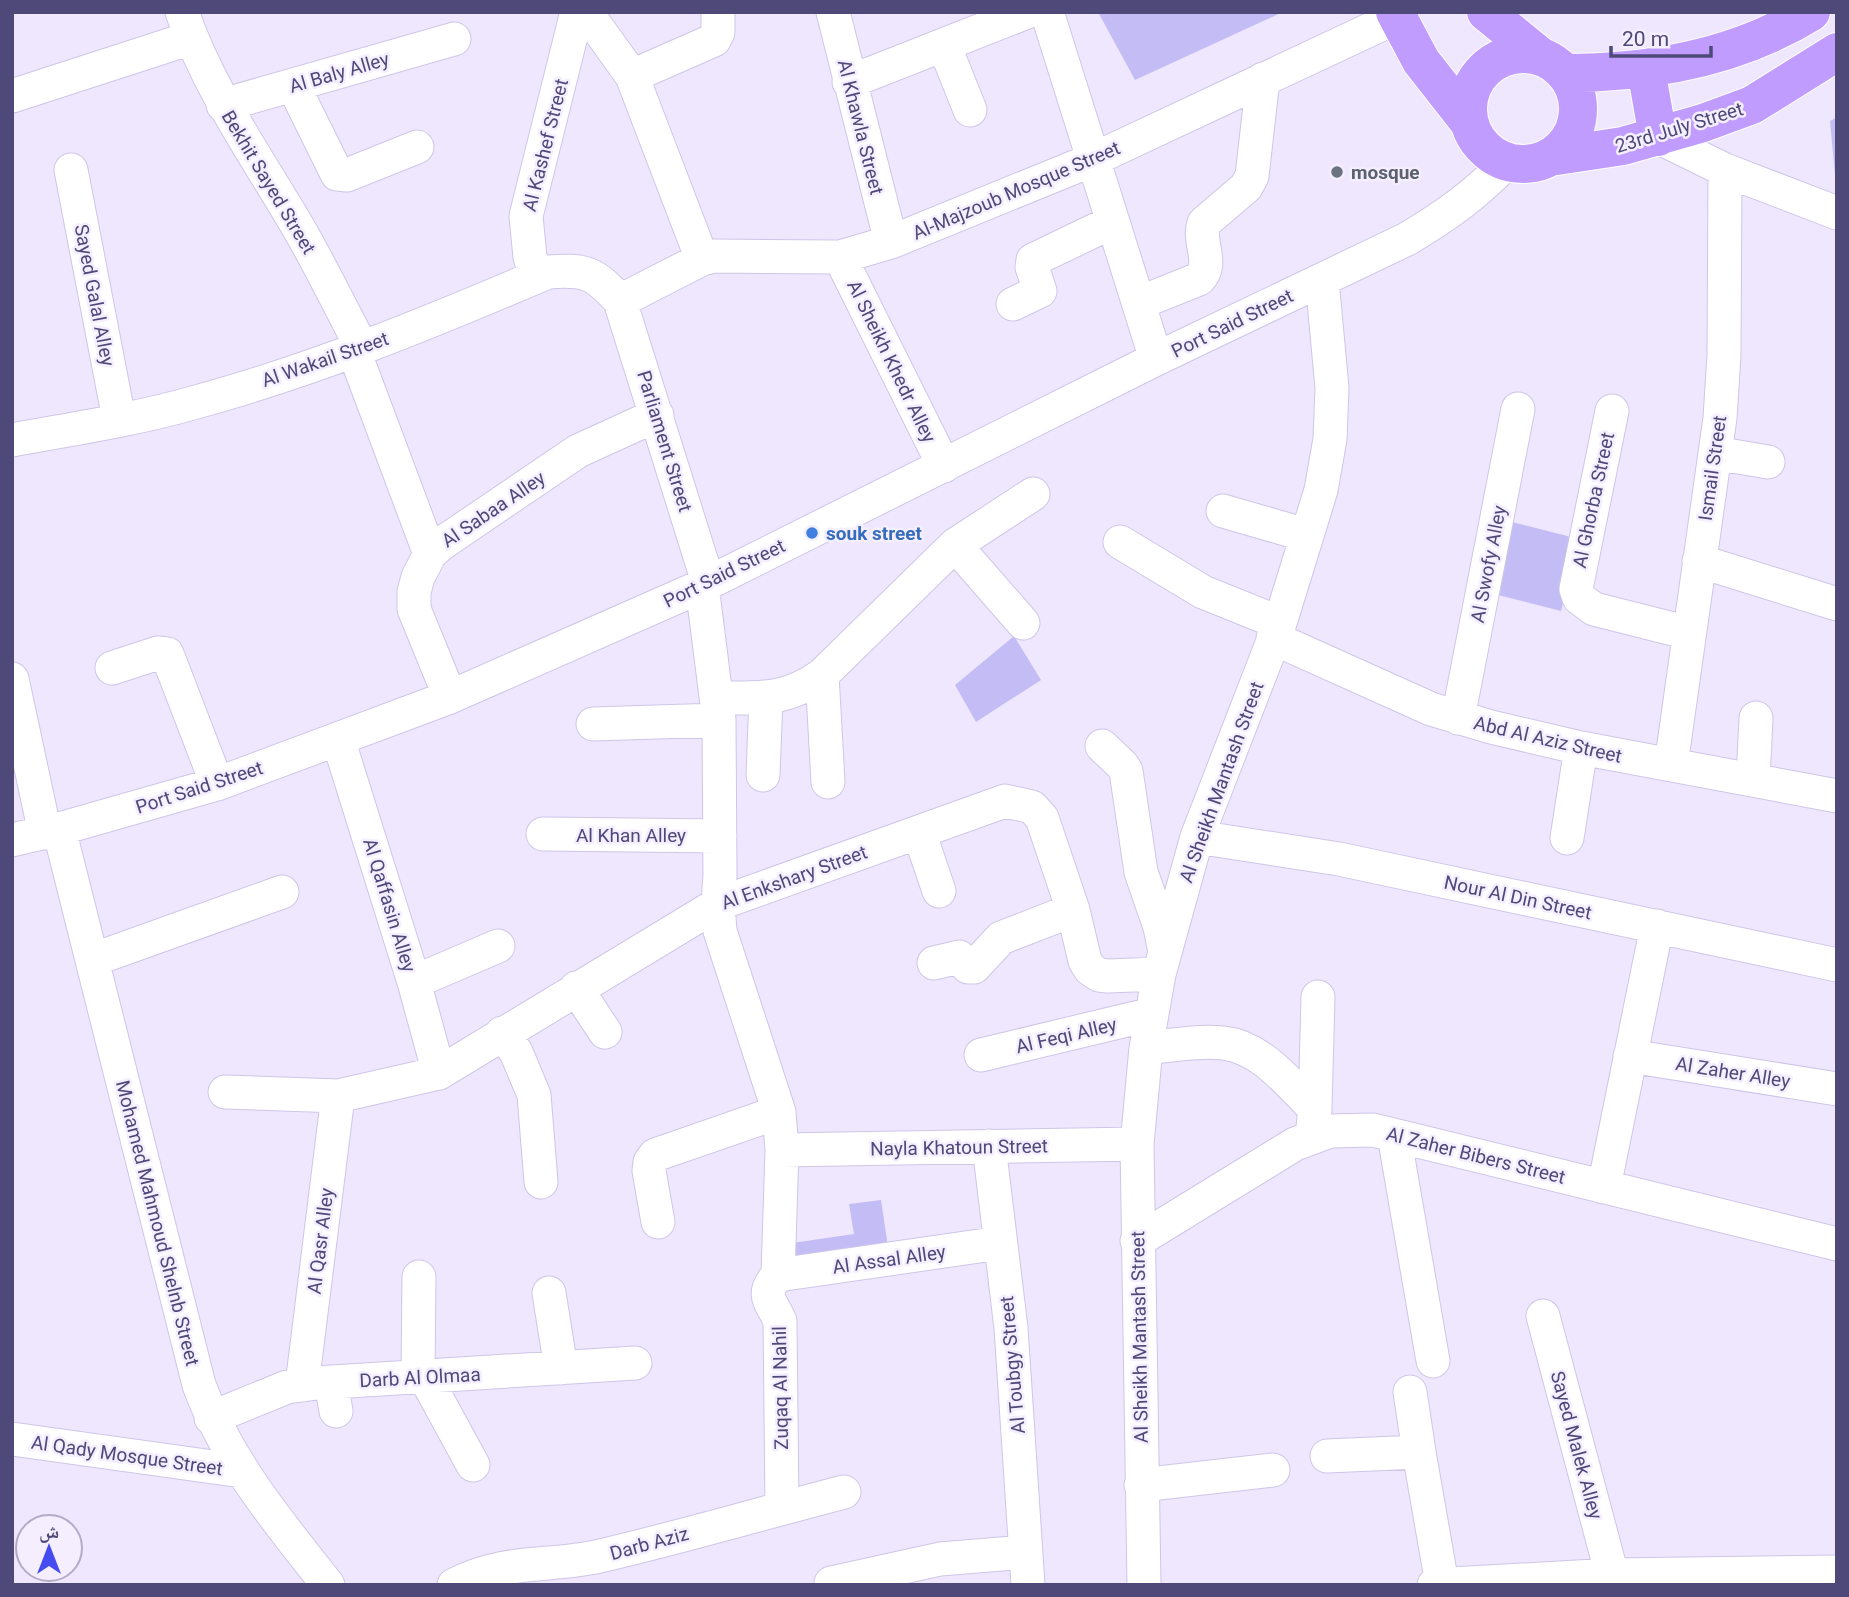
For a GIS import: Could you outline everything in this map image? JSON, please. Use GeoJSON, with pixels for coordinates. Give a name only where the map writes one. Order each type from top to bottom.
{"type":"FeatureCollection","features":[{"type":"Feature","properties":{"kind":"main road"},"geometry":{"type":"LineString","coordinates":[[1396,14],[1422,61],[1468,121],[1482,147],[1507,162],[1536,163],[1563,147],[1572,134],[1577,119],[1576,95],[1552,65],[1486,12]]}},
{"type":"Feature","properties":{"kind":"main road"},"geometry":{"type":"LineString","coordinates":[[1468,121],[1471,89],[1480,74],[1492,63],[1507,56],[1523,54],[1552,65],[1606,73],[1646,69],[1726,51],[1764,36],[1811,12]]}},
{"type":"Feature","properties":{"kind":"main road"},"geometry":{"type":"LineString","coordinates":[[1764,36],[1785,85]]}},
{"type":"Feature","properties":{"kind":"main road","name":"23rd July Street"},"geometry":{"type":"LineString","coordinates":[[1550,157],[1598,151],[1658,137],[1752,105],[1837,52]]}},
{"type":"Feature","properties":{"kind":"main road"},"geometry":{"type":"LineString","coordinates":[[1646,69],[1658,137]]}},
{"type":"Feature","properties":{"kind":"street","name":"Al Kashef Street"},"geometry":{"type":"LineString","coordinates":[[536,277],[530,257],[526,216],[578,12]]}},
{"type":"Feature","properties":{"kind":"street"},"geometry":{"type":"LineString","coordinates":[[586,12],[632,76],[702,259]]}},
{"type":"Feature","properties":{"kind":"street"},"geometry":{"type":"LineString","coordinates":[[632,76],[714,40],[718,32],[718,12]]}},
{"type":"Feature","properties":{"kind":"street","name":"Al Khawla Street"},"geometry":{"type":"LineString","coordinates":[[832,12],[891,242]]}},
{"type":"Feature","properties":{"kind":"street"},"geometry":{"type":"LineString","coordinates":[[849,82],[1027,12]]}},
{"type":"Feature","properties":{"kind":"street"},"geometry":{"type":"LineString","coordinates":[[1047,12],[1157,359]]}},
{"type":"Feature","properties":{"kind":"street","name":"Al-Majzoub Mosque Street"},"geometry":{"type":"LineString","coordinates":[[620,301],[702,259],[714,256],[840,257],[891,242],[1092,160],[1396,14]]}},
{"type":"Feature","properties":{"kind":"street"},"geometry":{"type":"LineString","coordinates":[[12,96],[187,25]]}},
{"type":"Feature","properties":{"kind":"street","name":"Bekhit Sayed Street"},"geometry":{"type":"LineString","coordinates":[[187,25],[223,105],[302,235],[358,350],[430,554]]}},
{"type":"Feature","properties":{"kind":"street","name":"Al Baly Alley"},"geometry":{"type":"LineString","coordinates":[[223,105],[454,39]]}},
{"type":"Feature","properties":{"kind":"street"},"geometry":{"type":"LineString","coordinates":[[944,45],[970,110]]}},
{"type":"Feature","properties":{"kind":"street"},"geometry":{"type":"LineString","coordinates":[[1139,303],[1203,275],[1206,262],[1202,229],[1204,223],[1246,187],[1252,176],[1263,79]]}},
{"type":"Feature","properties":{"kind":"street"},"geometry":{"type":"LineString","coordinates":[[293,85],[337,174],[347,175],[417,147]]}},
{"type":"Feature","properties":{"kind":"street"},"geometry":{"type":"LineString","coordinates":[[1658,137],[1725,170],[1837,213]]}},
{"type":"Feature","properties":{"kind":"street","name":"Port Said Street"},"geometry":{"type":"LineString","coordinates":[[12,840],[216,784],[338,739],[450,697],[705,584],[1157,359],[1407,239],[1477,192],[1507,162]]}},
{"type":"Feature","properties":{"kind":"street","name":"Sayed Galal Alley"},"geometry":{"type":"LineString","coordinates":[[71,170],[120,419]]}},
{"type":"Feature","properties":{"kind":"street","name":"Ismail Street"},"geometry":{"type":"LineString","coordinates":[[1671,765],[1715,453],[1724,355],[1725,170]]}},
{"type":"Feature","properties":{"kind":"street"},"geometry":{"type":"LineString","coordinates":[[1013,304],[1040,291],[1032,267],[1033,260],[1112,222]]}},
{"type":"Feature","properties":{"kind":"street","name":"Al Sheikh Khedr Alley"},"geometry":{"type":"LineString","coordinates":[[840,257],[944,466]]}},
{"type":"Feature","properties":{"kind":"street","name":"Al Wakail Street"},"geometry":{"type":"LineString","coordinates":[[12,440],[164,411],[219,396],[358,350],[548,272],[576,270],[601,281],[620,301]]}},
{"type":"Feature","properties":{"kind":"street","name":"Al Sheikh Mantash Street"},"geometry":{"type":"LineString","coordinates":[[1144,1585],[1137,1144],[1146,1048],[1162,963],[1197,837],[1276,631],[1321,490],[1330,439],[1332,388],[1322,280]]}},
{"type":"Feature","properties":{"kind":"street","name":"Parliament Street"},"geometry":{"type":"LineString","coordinates":[[620,301],[657,415],[705,584],[718,709],[720,931],[779,1112],[782,1150],[778,1275]]}},
{"type":"Feature","properties":{"kind":"street","name":"Al Swofy Alley"},"geometry":{"type":"LineString","coordinates":[[1458,718],[1518,409]]}},
{"type":"Feature","properties":{"kind":"street","name":"Al Ghorba Street"},"geometry":{"type":"LineString","coordinates":[[1612,411],[1576,589],[1585,605],[1594,609],[1689,634]]}},
{"type":"Feature","properties":{"kind":"street","name":"Al Sabaa Alley"},"geometry":{"type":"LineString","coordinates":[[450,697],[414,608],[418,577],[430,554],[578,451],[657,415]]}},
{"type":"Feature","properties":{"kind":"street"},"geometry":{"type":"LineString","coordinates":[[1715,453],[1768,462]]}},
{"type":"Feature","properties":{"kind":"street"},"geometry":{"type":"LineString","coordinates":[[593,724],[718,709],[796,691],[822,675],[955,545],[1033,494]]}},
{"type":"Feature","properties":{"kind":"street"},"geometry":{"type":"LineString","coordinates":[[1223,510],[1306,536]]}},
{"type":"Feature","properties":{"kind":"street","name":"Abd Al Aziz Street"},"geometry":{"type":"LineString","coordinates":[[1120,541],[1203,592],[1276,631],[1458,718],[1581,748],[1837,796]]}},
{"type":"Feature","properties":{"kind":"street"},"geometry":{"type":"LineString","coordinates":[[955,545],[1023,623]]}},
{"type":"Feature","properties":{"kind":"street"},"geometry":{"type":"LineString","coordinates":[[1699,561],[1837,604]]}},
{"type":"Feature","properties":{"kind":"street"},"geometry":{"type":"LineString","coordinates":[[112,668],[158,653],[167,654],[216,784]]}},
{"type":"Feature","properties":{"kind":"street"},"geometry":{"type":"LineString","coordinates":[[822,675],[828,782]]}},
{"type":"Feature","properties":{"kind":"street","name":"Mohamed Mahmoud Shelnb Street"},"geometry":{"type":"LineString","coordinates":[[12,679],[52,831],[92,960],[195,1372],[211,1418],[242,1471],[328,1585]]}},
{"type":"Feature","properties":{"kind":"street"},"geometry":{"type":"LineString","coordinates":[[763,775],[766,698]]}},
{"type":"Feature","properties":{"kind":"street"},"geometry":{"type":"LineString","coordinates":[[1753,780],[1756,718]]}},
{"type":"Feature","properties":{"kind":"street","name":"Al Qaffasin Alley"},"geometry":{"type":"LineString","coordinates":[[338,739],[414,982],[439,1073]]}},
{"type":"Feature","properties":{"kind":"street"},"geometry":{"type":"LineString","coordinates":[[1101,746],[1126,771],[1141,872],[1160,928],[1162,963]]}},
{"type":"Feature","properties":{"kind":"street"},"geometry":{"type":"LineString","coordinates":[[1567,838],[1581,748]]}},
{"type":"Feature","properties":{"kind":"street","name":"Al Enkshary Street"},"geometry":{"type":"LineString","coordinates":[[225,1092],[338,1096],[439,1073],[718,904],[1005,801],[1032,807],[1042,818],[1073,910],[1085,961],[1090,969],[1098,975],[1108,976],[1162,963]]}},
{"type":"Feature","properties":{"kind":"street"},"geometry":{"type":"LineString","coordinates":[[919,832],[939,891]]}},
{"type":"Feature","properties":{"kind":"street","name":"Al Khan Alley"},"geometry":{"type":"LineString","coordinates":[[543,834],[720,836]]}},
{"type":"Feature","properties":{"kind":"street","name":"Nour Al Din Street"},"geometry":{"type":"LineString","coordinates":[[1197,837],[1339,859],[1837,965]]}},
{"type":"Feature","properties":{"kind":"street"},"geometry":{"type":"LineString","coordinates":[[92,960],[282,892]]}},
{"type":"Feature","properties":{"kind":"street"},"geometry":{"type":"LineString","coordinates":[[934,964],[959,957],[968,967],[974,967],[1002,938],[1073,910]]}},
{"type":"Feature","properties":{"kind":"street"},"geometry":{"type":"LineString","coordinates":[[1604,1187],[1657,926]]}},
{"type":"Feature","properties":{"kind":"street"},"geometry":{"type":"LineString","coordinates":[[414,982],[498,946]]}},
{"type":"Feature","properties":{"kind":"street"},"geometry":{"type":"LineString","coordinates":[[576,988],[605,1032]]}},
{"type":"Feature","properties":{"kind":"street"},"geometry":{"type":"LineString","coordinates":[[1314,1123],[1318,997]]}},
{"type":"Feature","properties":{"kind":"street","name":"Al Feqi Alley"},"geometry":{"type":"LineString","coordinates":[[981,1055],[1152,1014]]}},
{"type":"Feature","properties":{"kind":"street"},"geometry":{"type":"LineString","coordinates":[[502,1033],[516,1052],[534,1095],[541,1182]]}},
{"type":"Feature","properties":{"kind":"street"},"geometry":{"type":"LineString","coordinates":[[1146,1048],[1221,1042],[1255,1053],[1268,1064],[1314,1123]]}},
{"type":"Feature","properties":{"kind":"street","name":"Al Zaher Alley"},"geometry":{"type":"LineString","coordinates":[[1630,1056],[1837,1089]]}},
{"type":"Feature","properties":{"kind":"street","name":"Al Qasr Alley"},"geometry":{"type":"LineString","coordinates":[[323,1393],[338,1096]]}},
{"type":"Feature","properties":{"kind":"street"},"geometry":{"type":"LineString","coordinates":[[658,1222],[649,1171],[650,1162],[655,1155],[779,1112]]}},
{"type":"Feature","properties":{"kind":"street","name":"Al Zaher Bibers Street"},"geometry":{"type":"LineString","coordinates":[[1137,1241],[1295,1144],[1314,1123],[1330,1131],[1352,1128],[1373,1130],[1837,1244]]}},
{"type":"Feature","properties":{"kind":"street"},"geometry":{"type":"LineString","coordinates":[[1394,1135],[1433,1361]]}},
{"type":"Feature","properties":{"kind":"street","name":"Nayla Khatoun Street"},"geometry":{"type":"LineString","coordinates":[[782,1150],[1137,1144]]}},
{"type":"Feature","properties":{"kind":"street","name":"Al Toubgy Street"},"geometry":{"type":"LineString","coordinates":[[989,1146],[1011,1328],[1028,1585]]}},
{"type":"Feature","properties":{"kind":"street","name":"Al Assal Alley"},"geometry":{"type":"LineString","coordinates":[[778,1275],[1000,1242]]}},
{"type":"Feature","properties":{"kind":"street","name":"Zuqaq Al Nahil"},"geometry":{"type":"LineString","coordinates":[[778,1275],[768,1294],[771,1310],[780,1321],[782,1508]]}},
{"type":"Feature","properties":{"kind":"street"},"geometry":{"type":"LineString","coordinates":[[419,1278],[422,1377],[473,1465]]}},
{"type":"Feature","properties":{"kind":"street"},"geometry":{"type":"LineString","coordinates":[[549,1293],[561,1368]]}},
{"type":"Feature","properties":{"kind":"street","name":"Sayed Malek Alley"},"geometry":{"type":"LineString","coordinates":[[1543,1316],[1591,1579]]}},
{"type":"Feature","properties":{"kind":"street","name":"Darb Al Olmaa"},"geometry":{"type":"LineString","coordinates":[[211,1418],[287,1387],[323,1393],[422,1377],[635,1363]]}},
{"type":"Feature","properties":{"kind":"street"},"geometry":{"type":"LineString","coordinates":[[1410,1392],[1442,1584]]}},
{"type":"Feature","properties":{"kind":"street","name":"Al Qady Mosque Street"},"geometry":{"type":"LineString","coordinates":[[12,1439],[242,1471]]}},
{"type":"Feature","properties":{"kind":"street"},"geometry":{"type":"LineString","coordinates":[[1327,1456],[1419,1452]]}},
{"type":"Feature","properties":{"kind":"street"},"geometry":{"type":"LineString","coordinates":[[1141,1485],[1273,1470]]}},
{"type":"Feature","properties":{"kind":"street","name":"Darb Aziz"},"geometry":{"type":"LineString","coordinates":[[454,1585],[501,1566],[581,1573],[782,1508],[844,1492]]}},
{"type":"Feature","properties":{"kind":"street"},"geometry":{"type":"LineString","coordinates":[[831,1583],[940,1559],[1025,1552]]}},
{"type":"Feature","properties":{"kind":"street"},"geometry":{"type":"LineString","coordinates":[[1434,1585],[1837,1572]]}},
{"type":"Feature","properties":{"kind":"building"},"geometry":{"type":"Polygon","coordinates":[[[1098,12],[1283,12],[1135,80],[1098,12]]]}},
{"type":"Feature","properties":{"kind":"building"},"geometry":{"type":"Polygon","coordinates":[[[1837,117],[1837,175],[1835,175],[1830,121],[1837,117]]]}},
{"type":"Feature","properties":{"kind":"building"},"geometry":{"type":"Polygon","coordinates":[[[1512,522],[1579,539],[1561,611],[1498,595],[1512,522]]]}},
{"type":"Feature","properties":{"kind":"building"},"geometry":{"type":"Polygon","coordinates":[[[1014,636],[1041,680],[976,722],[955,685],[1014,636]]]}},
{"type":"Feature","properties":{"kind":"building"},"geometry":{"type":"Polygon","coordinates":[[[881,1200],[889,1254],[793,1267],[792,1243],[854,1234],[849,1204],[881,1200]]]}},
{"type":"Feature","properties":{"kind":"place","name":"mosque"},"geometry":{"type":"Point","coordinates":[1337,172]}},
{"type":"Feature","properties":{"kind":"place","name":"souk street"},"geometry":{"type":"Point","coordinates":[812,533]}}]}
